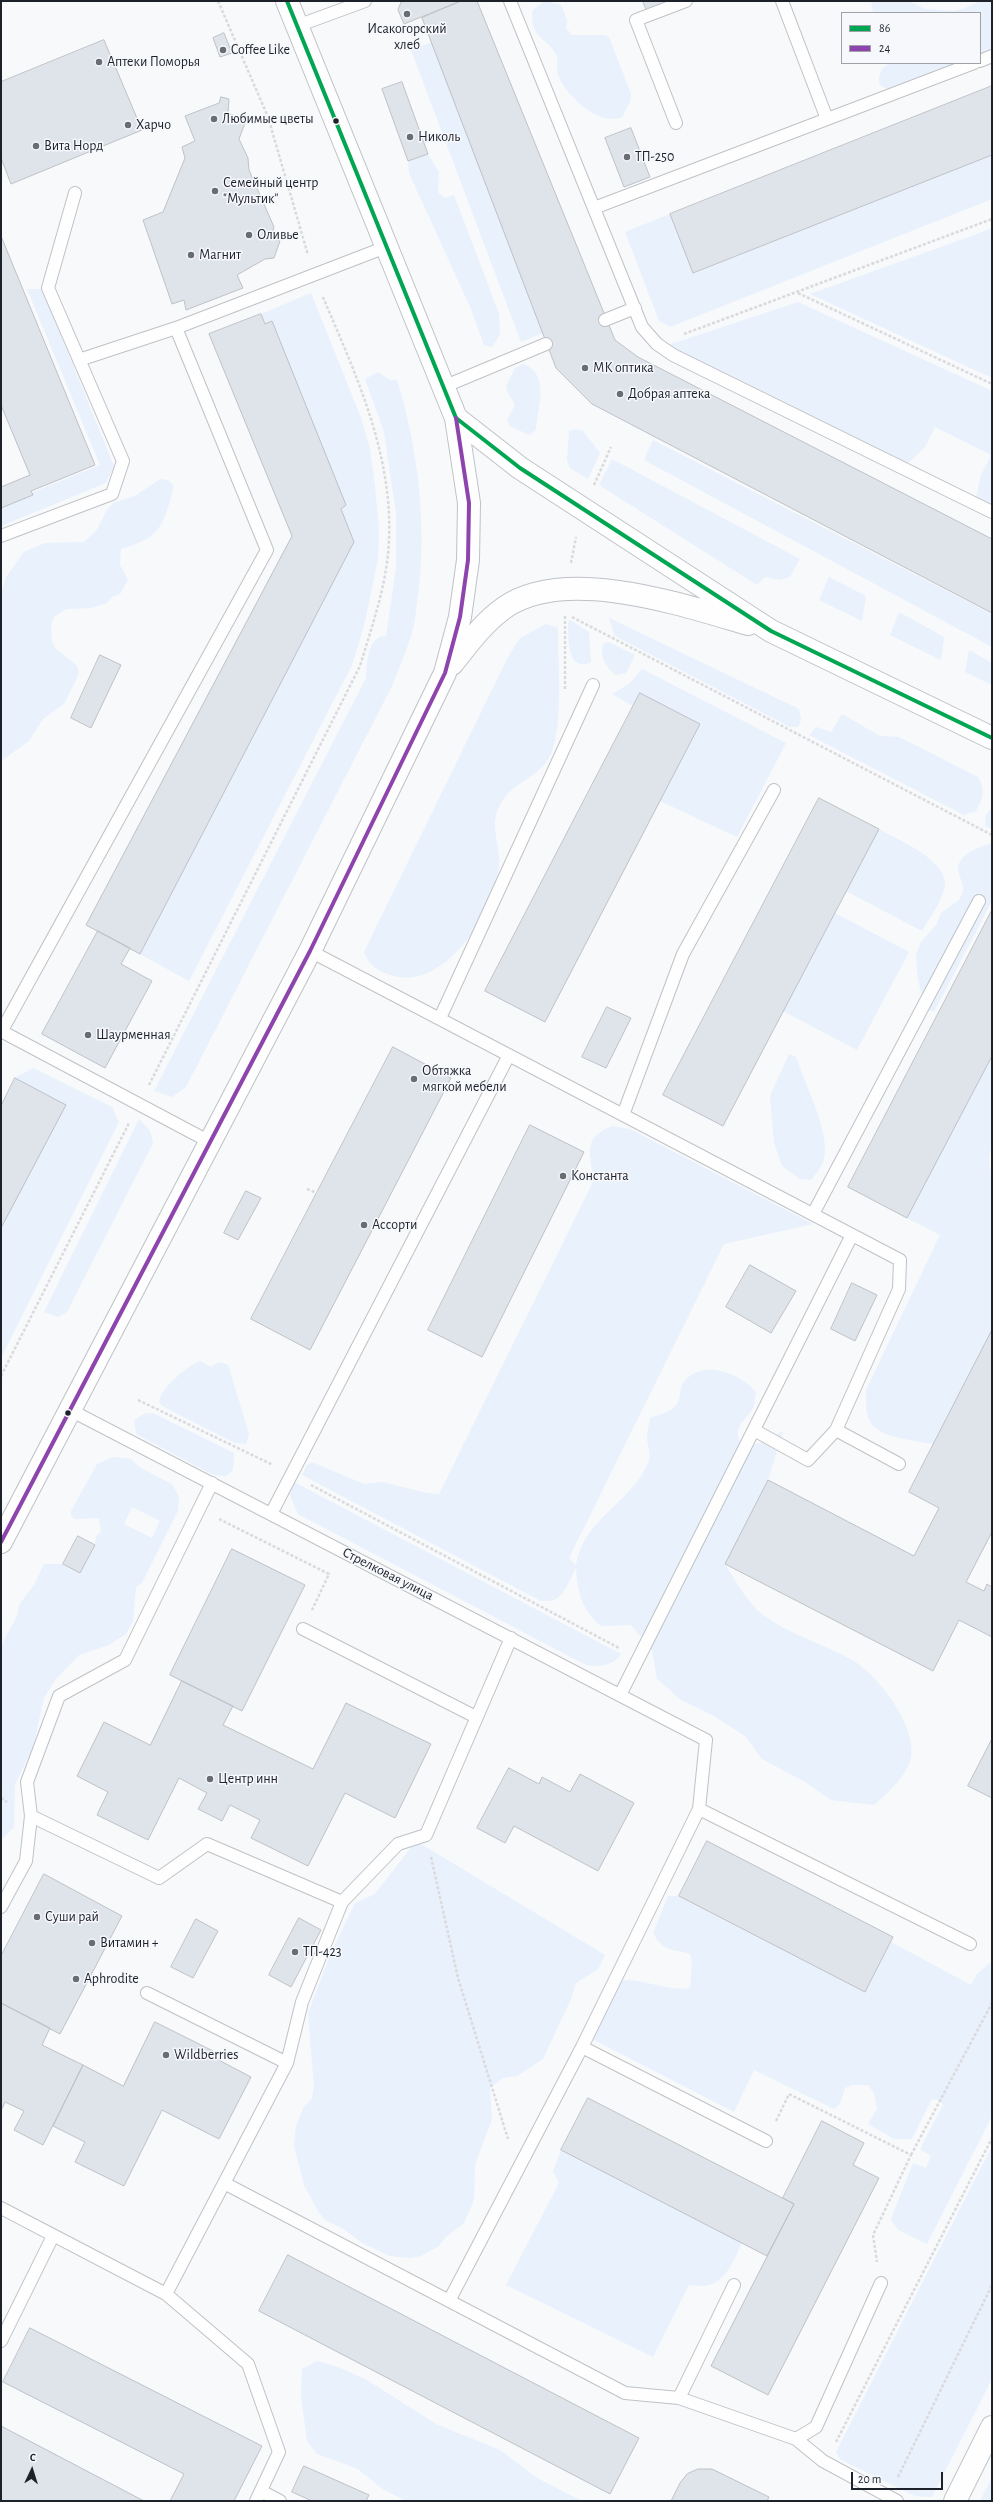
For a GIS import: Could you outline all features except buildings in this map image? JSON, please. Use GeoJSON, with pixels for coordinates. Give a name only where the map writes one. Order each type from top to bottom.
{"type":"FeatureCollection","features":[{"type":"Feature","properties":{"kind":"main road"},"geometry":{"type":"LineString","coordinates":[[287,1],[456,418],[469,503],[468,553],[460,617],[446,672]]}},
{"type":"Feature","properties":{"kind":"main road"},"geometry":{"type":"LineString","coordinates":[[456,418],[520,468],[772,631],[992,738]]}},
{"type":"Feature","properties":{"kind":"main road"},"geometry":{"type":"LineString","coordinates":[[1,1542],[310,950],[446,672],[480,628],[504,608],[532,596],[566,590],[642,595],[772,631]]}},
{"type":"Feature","properties":{"kind":"main road"},"geometry":{"type":"LineString","coordinates":[[955,2501],[992,2427]]}},
{"type":"Feature","properties":{"kind":"lane"},"geometry":{"type":"LineString","coordinates":[[297,26],[365,1]]}},
{"type":"Feature","properties":{"kind":"lane"},"geometry":{"type":"LineString","coordinates":[[510,1],[642,327],[657,344],[673,355],[992,512]]}},
{"type":"Feature","properties":{"kind":"lane"},"geometry":{"type":"LineString","coordinates":[[676,123],[636,20],[686,1]]}},
{"type":"Feature","properties":{"kind":"lane"},"geometry":{"type":"LineString","coordinates":[[782,1],[827,118]]}},
{"type":"Feature","properties":{"kind":"lane"},"geometry":{"type":"LineString","coordinates":[[981,61],[992,56]]}},
{"type":"Feature","properties":{"kind":"lane"},"geometry":{"type":"LineString","coordinates":[[594,208],[971,64]]}},
{"type":"Feature","properties":{"kind":"lane"},"geometry":{"type":"LineString","coordinates":[[1,536],[112,494],[123,461],[48,288],[75,193]]}},
{"type":"Feature","properties":{"kind":"lane"},"geometry":{"type":"LineString","coordinates":[[79,360],[176,328],[386,247]]}},
{"type":"Feature","properties":{"kind":"lane"},"geometry":{"type":"LineString","coordinates":[[605,320],[635,308]]}},
{"type":"Feature","properties":{"kind":"lane"},"geometry":{"type":"LineString","coordinates":[[176,328],[267,550],[1,1031],[210,1142]]}},
{"type":"Feature","properties":{"kind":"lane"},"geometry":{"type":"LineString","coordinates":[[443,387],[546,344]]}},
{"type":"Feature","properties":{"kind":"lane"},"geometry":{"type":"LineString","coordinates":[[440,1018],[593,685]]}},
{"type":"Feature","properties":{"kind":"lane"},"geometry":{"type":"LineString","coordinates":[[623,1115],[683,954],[774,790]]}},
{"type":"Feature","properties":{"kind":"lane"},"geometry":{"type":"LineString","coordinates":[[813,1214],[978,901]]}},
{"type":"Feature","properties":{"kind":"lane"},"geometry":{"type":"LineString","coordinates":[[310,950],[900,1260],[899,1288],[836,1430],[808,1460],[754,1430]]}},
{"type":"Feature","properties":{"kind":"lane"},"geometry":{"type":"LineString","coordinates":[[271,1514],[509,1054]]}},
{"type":"Feature","properties":{"kind":"lane"},"geometry":{"type":"LineString","coordinates":[[620,1695],[852,1235]]}},
{"type":"Feature","properties":{"kind":"lane","name":"Стрелковая улица"},"geometry":{"type":"LineString","coordinates":[[70,1410],[706,1740],[699,1809]]}},
{"type":"Feature","properties":{"kind":"lane"},"geometry":{"type":"LineString","coordinates":[[836,1430],[899,1464]]}},
{"type":"Feature","properties":{"kind":"lane"},"geometry":{"type":"LineString","coordinates":[[1,1907],[26,1861],[31,1816],[27,1782],[59,1696],[125,1660],[212,1483]]}},
{"type":"Feature","properties":{"kind":"lane"},"geometry":{"type":"LineString","coordinates":[[303,1629],[476,1717]]}},
{"type":"Feature","properties":{"kind":"lane"},"geometry":{"type":"LineString","coordinates":[[166,2294],[287,2063],[302,2002],[342,1902],[398,1844],[426,1835],[510,1638]]}},
{"type":"Feature","properties":{"kind":"lane"},"geometry":{"type":"LineString","coordinates":[[449,2301],[582,2046],[699,1809],[970,1944]]}},
{"type":"Feature","properties":{"kind":"lane"},"geometry":{"type":"LineString","coordinates":[[31,1816],[159,1878],[207,1844],[342,1902]]}},
{"type":"Feature","properties":{"kind":"lane"},"geometry":{"type":"LineString","coordinates":[[147,1993],[287,2063]]}},
{"type":"Feature","properties":{"kind":"lane"},"geometry":{"type":"LineString","coordinates":[[582,2046],[766,2141]]}},
{"type":"Feature","properties":{"kind":"lane"},"geometry":{"type":"LineString","coordinates":[[224,2183],[625,2393],[679,2398],[796,2439],[823,2461],[892,2499]]}},
{"type":"Feature","properties":{"kind":"lane"},"geometry":{"type":"LineString","coordinates":[[1,2208],[166,2294],[248,2364],[279,2452],[258,2496],[280,2501]]}},
{"type":"Feature","properties":{"kind":"lane"},"geometry":{"type":"LineString","coordinates":[[1,2341],[53,2236]]}},
{"type":"Feature","properties":{"kind":"lane"},"geometry":{"type":"LineString","coordinates":[[796,2439],[816,2427],[881,2283]]}},
{"type":"Feature","properties":{"kind":"lane"},"geometry":{"type":"LineString","coordinates":[[679,2398],[734,2285]]}},
{"type":"Feature","properties":{"kind":"path"},"geometry":{"type":"LineString","coordinates":[[1,1376],[360,666],[380,598],[388,553],[384,469],[377,437],[360,383],[313,274],[268,117],[218,1]]}},
{"type":"Feature","properties":{"kind":"path"},"geometry":{"type":"LineString","coordinates":[[657,344],[798,293],[992,219]]}},
{"type":"Feature","properties":{"kind":"path"},"geometry":{"type":"LineString","coordinates":[[798,293],[992,384]]}},
{"type":"Feature","properties":{"kind":"path"},"geometry":{"type":"LineString","coordinates":[[564,614],[992,835]]}},
{"type":"Feature","properties":{"kind":"path"},"geometry":{"type":"LineString","coordinates":[[306,1189],[317,1193]]}},
{"type":"Feature","properties":{"kind":"path"},"geometry":{"type":"LineString","coordinates":[[138,1400],[291,1475],[639,1658]]}},
{"type":"Feature","properties":{"kind":"path"},"geometry":{"type":"LineString","coordinates":[[200,1510],[329,1574],[303,1629]]}},
{"type":"Feature","properties":{"kind":"path"},"geometry":{"type":"LineString","coordinates":[[426,1835],[458,1978],[518,2169]]}},
{"type":"Feature","properties":{"kind":"path"},"geometry":{"type":"LineString","coordinates":[[881,2283],[873,2235],[911,2155],[992,2003]]}},
{"type":"Feature","properties":{"kind":"path"},"geometry":{"type":"LineString","coordinates":[[766,2141],[789,2094],[911,2155]]}},
{"type":"Feature","properties":{"kind":"path"},"geometry":{"type":"LineString","coordinates":[[833,2449],[992,2138]]}},
{"type":"Feature","properties":{"kind":"path"},"geometry":{"type":"LineString","coordinates":[[892,2499],[992,2285]]}},
{"type":"Feature","properties":{"kind":"shaded area"},"geometry":{"type":"Polygon","coordinates":[[[545,1],[561,5],[567,20],[566,28],[572,35],[603,35],[609,37],[631,94],[630,102],[622,117],[613,119],[593,113],[575,100],[562,83],[557,72],[558,59],[556,54],[538,35],[533,26],[533,10],[545,1]]]}},
{"type":"Feature","properties":{"kind":"shaded area"},"geometry":{"type":"Polygon","coordinates":[[[871,1],[909,1],[925,9],[953,11],[963,9],[980,1],[992,1],[992,50],[981,55],[981,12],[873,12],[871,1]]]}},
{"type":"Feature","properties":{"kind":"shaded area"},"geometry":{"type":"Polygon","coordinates":[[[432,42],[543,333],[521,342],[411,50],[432,42]]]}},
{"type":"Feature","properties":{"kind":"shaded area"},"geometry":{"type":"Polygon","coordinates":[[[955,64],[887,89],[880,85],[879,75],[882,69],[887,65],[955,64]]]}},
{"type":"Feature","properties":{"kind":"shaded area"},"geometry":{"type":"Polygon","coordinates":[[[428,154],[439,172],[438,192],[445,198],[454,195],[499,314],[500,334],[492,347],[484,345],[471,309],[409,173],[408,161],[428,154]]]}},
{"type":"Feature","properties":{"kind":"shaded area"},"geometry":{"type":"Polygon","coordinates":[[[992,155],[992,199],[670,327],[659,321],[625,232],[670,214],[694,273],[992,155]]]}},
{"type":"Feature","properties":{"kind":"shaded area"},"geometry":{"type":"Polygon","coordinates":[[[992,228],[992,378],[810,294],[977,234],[992,228]]]}},
{"type":"Feature","properties":{"kind":"shaded area"},"geometry":{"type":"Polygon","coordinates":[[[27,289],[42,289],[114,466],[106,483],[1,526],[1,505],[100,465],[27,289]]]}},
{"type":"Feature","properties":{"kind":"shaded area"},"geometry":{"type":"Polygon","coordinates":[[[311,293],[361,418],[370,449],[379,529],[378,559],[364,626],[352,665],[189,981],[140,954],[354,542],[341,509],[345,505],[272,321],[265,324],[261,314],[311,293]]]}},
{"type":"Feature","properties":{"kind":"shaded area"},"geometry":{"type":"Polygon","coordinates":[[[798,302],[992,391],[992,506],[976,498],[981,475],[991,455],[935,427],[925,447],[907,464],[678,353],[668,345],[798,302]]]}},
{"type":"Feature","properties":{"kind":"shaded area"},"geometry":{"type":"Polygon","coordinates":[[[523,364],[532,369],[537,375],[540,384],[540,403],[536,430],[529,435],[510,426],[507,419],[514,408],[514,404],[506,386],[515,368],[523,364]]]}},
{"type":"Feature","properties":{"kind":"shaded area"},"geometry":{"type":"Polygon","coordinates":[[[378,372],[390,380],[397,380],[410,432],[419,486],[421,514],[421,569],[413,629],[392,686],[186,1087],[172,1097],[154,1091],[366,678],[369,652],[372,646],[380,637],[386,636],[396,568],[396,513],[384,432],[365,379],[378,372]]]}},
{"type":"Feature","properties":{"kind":"shaded area"},"geometry":{"type":"Polygon","coordinates":[[[576,429],[583,431],[600,453],[588,479],[570,468],[567,460],[569,431],[576,429]]]}},
{"type":"Feature","properties":{"kind":"shaded area"},"geometry":{"type":"Polygon","coordinates":[[[653,440],[992,614],[992,647],[644,460],[653,440]]]}},
{"type":"Feature","properties":{"kind":"shaded area"},"geometry":{"type":"Polygon","coordinates":[[[612,459],[800,559],[790,577],[780,580],[765,577],[757,585],[599,485],[612,459]]]}},
{"type":"Feature","properties":{"kind":"shaded area"},"geometry":{"type":"Polygon","coordinates":[[[160,479],[168,480],[174,486],[167,511],[159,528],[153,534],[145,540],[121,549],[120,565],[128,580],[120,594],[112,597],[107,603],[91,608],[66,609],[54,617],[51,625],[52,642],[56,649],[77,666],[79,674],[64,704],[43,719],[29,741],[1,761],[1,596],[6,577],[24,552],[45,543],[84,542],[96,531],[107,510],[113,503],[135,496],[160,479]]]}},
{"type":"Feature","properties":{"kind":"shaded area"},"geometry":{"type":"Polygon","coordinates":[[[829,577],[866,596],[862,621],[819,600],[829,577]]]}},
{"type":"Feature","properties":{"kind":"shaded area"},"geometry":{"type":"Polygon","coordinates":[[[899,612],[944,637],[941,660],[890,635],[899,612]]]}},
{"type":"Feature","properties":{"kind":"shaded area"},"geometry":{"type":"Polygon","coordinates":[[[609,618],[799,709],[801,720],[798,727],[790,727],[615,636],[609,618]]]}},
{"type":"Feature","properties":{"kind":"shaded area"},"geometry":{"type":"Polygon","coordinates":[[[570,620],[589,632],[591,662],[583,664],[577,663],[570,652],[568,623],[570,620]]]}},
{"type":"Feature","properties":{"kind":"shaded area"},"geometry":{"type":"Polygon","coordinates":[[[546,624],[558,628],[558,724],[552,751],[548,760],[534,774],[518,785],[504,798],[496,814],[495,829],[499,866],[495,884],[488,903],[478,923],[466,941],[451,957],[435,969],[417,976],[399,977],[382,972],[373,966],[364,952],[508,657],[520,638],[546,624]]]}},
{"type":"Feature","properties":{"kind":"shaded area"},"geometry":{"type":"Polygon","coordinates":[[[609,642],[635,655],[626,673],[616,675],[605,662],[602,653],[603,644],[609,642]]]}},
{"type":"Feature","properties":{"kind":"shaded area"},"geometry":{"type":"Polygon","coordinates":[[[969,650],[992,663],[992,685],[965,672],[969,650]]]}},
{"type":"Feature","properties":{"kind":"shaded area"},"geometry":{"type":"Polygon","coordinates":[[[642,669],[786,743],[737,837],[660,801],[700,724],[640,693],[633,706],[612,694],[629,684],[642,669]]]}},
{"type":"Feature","properties":{"kind":"shaded area"},"geometry":{"type":"Polygon","coordinates":[[[842,714],[880,736],[899,737],[978,777],[982,786],[983,794],[976,811],[964,815],[809,735],[816,727],[831,732],[842,714]]]}},
{"type":"Feature","properties":{"kind":"shaded area"},"geometry":{"type":"Polygon","coordinates":[[[992,807],[992,829],[985,826],[986,815],[992,807]]]}},
{"type":"Feature","properties":{"kind":"shaded area"},"geometry":{"type":"Polygon","coordinates":[[[879,829],[922,853],[940,870],[945,880],[944,890],[940,901],[922,931],[846,891],[879,829]]]}},
{"type":"Feature","properties":{"kind":"shaded area"},"geometry":{"type":"Polygon","coordinates":[[[992,843],[992,901],[934,1012],[925,1007],[922,1000],[917,971],[916,954],[921,942],[936,925],[941,913],[959,900],[963,892],[963,885],[958,867],[960,862],[969,853],[992,843]]]}},
{"type":"Feature","properties":{"kind":"shaded area"},"geometry":{"type":"Polygon","coordinates":[[[835,913],[909,952],[857,1050],[783,1011],[835,913]]]}},
{"type":"Feature","properties":{"kind":"shaded area"},"geometry":{"type":"Polygon","coordinates":[[[789,1054],[796,1057],[816,1108],[824,1136],[824,1159],[817,1173],[811,1180],[800,1179],[782,1166],[774,1143],[770,1096],[789,1054]]]}},
{"type":"Feature","properties":{"kind":"shaded area"},"geometry":{"type":"Polygon","coordinates":[[[992,1056],[992,1145],[989,1157],[992,1189],[992,1330],[934,1444],[900,1438],[882,1432],[871,1423],[867,1411],[866,1390],[940,1235],[907,1218],[992,1056]]]}},
{"type":"Feature","properties":{"kind":"shaded area"},"geometry":{"type":"Polygon","coordinates":[[[33,1068],[112,1107],[119,1122],[1,1358],[1,1228],[15,1078],[33,1068]]]}},
{"type":"Feature","properties":{"kind":"shaded area"},"geometry":{"type":"Polygon","coordinates":[[[139,1119],[150,1131],[153,1143],[67,1312],[58,1317],[44,1312],[139,1119]]]}},
{"type":"Feature","properties":{"kind":"shaded area"},"geometry":{"type":"Polygon","coordinates":[[[612,1126],[630,1129],[813,1224],[724,1244],[569,1558],[576,1565],[580,1549],[588,1535],[632,1488],[642,1475],[650,1459],[647,1439],[650,1418],[665,1413],[675,1407],[678,1402],[683,1383],[691,1375],[700,1371],[720,1371],[731,1374],[749,1385],[756,1392],[753,1408],[741,1424],[738,1432],[740,1442],[744,1448],[763,1442],[783,1431],[768,1480],[725,1564],[747,1598],[763,1615],[784,1628],[852,1660],[873,1677],[894,1702],[908,1731],[911,1745],[911,1757],[906,1771],[891,1790],[874,1805],[831,1800],[805,1782],[762,1759],[745,1736],[714,1716],[681,1700],[657,1679],[652,1650],[631,1625],[601,1626],[589,1613],[579,1592],[576,1567],[561,1595],[553,1600],[541,1601],[302,1475],[307,1465],[312,1462],[364,1484],[382,1482],[427,1493],[439,1494],[594,1180],[590,1155],[592,1141],[602,1130],[612,1126]]]}},
{"type":"Feature","properties":{"kind":"shaded area"},"geometry":{"type":"Polygon","coordinates":[[[200,1361],[211,1367],[219,1362],[228,1365],[249,1434],[246,1444],[235,1443],[162,1406],[159,1402],[164,1391],[175,1378],[189,1367],[200,1361]]]}},
{"type":"Feature","properties":{"kind":"shaded area"},"geometry":{"type":"Polygon","coordinates":[[[153,1413],[234,1453],[233,1470],[226,1476],[213,1475],[136,1434],[134,1420],[144,1414],[153,1413]]]}},
{"type":"Feature","properties":{"kind":"shaded area"},"geometry":{"type":"Polygon","coordinates":[[[113,1457],[131,1459],[139,1467],[172,1484],[179,1497],[178,1511],[142,1583],[136,1587],[133,1621],[126,1634],[109,1645],[79,1655],[55,1680],[44,1698],[33,1747],[15,1785],[14,1827],[1,1840],[1,1646],[17,1616],[19,1605],[34,1585],[44,1564],[63,1564],[80,1573],[95,1545],[96,1536],[101,1532],[99,1518],[75,1519],[71,1516],[71,1511],[97,1464],[113,1457]],[[132,1507],[124,1524],[152,1538],[160,1521],[132,1507]]]}},
{"type":"Feature","properties":{"kind":"shaded area"},"geometry":{"type":"Polygon","coordinates":[[[294,1482],[621,1654],[614,1661],[605,1665],[586,1665],[298,1514],[290,1495],[294,1482]]]}},
{"type":"Feature","properties":{"kind":"shaded area"},"geometry":{"type":"Polygon","coordinates":[[[416,1841],[605,1955],[598,1969],[576,1983],[571,1999],[543,2059],[517,2076],[503,2078],[490,2088],[492,2119],[475,2165],[474,2200],[464,2223],[446,2237],[439,2246],[421,2256],[410,2258],[390,2256],[362,2243],[345,2230],[327,2221],[319,2213],[304,2185],[294,2146],[296,2126],[304,2107],[312,2098],[314,2086],[308,2013],[331,1953],[355,1903],[375,1894],[416,1841]]]}},
{"type":"Feature","properties":{"kind":"shaded area"},"geometry":{"type":"Polygon","coordinates":[[[668,1896],[679,1896],[865,1992],[891,1942],[971,1985],[977,1974],[992,1961],[992,2116],[927,2244],[898,2230],[891,2219],[913,2163],[926,2168],[931,2156],[920,2149],[943,2105],[940,2100],[932,2099],[912,2139],[894,2139],[868,2124],[877,2109],[874,2093],[868,2085],[852,2085],[845,2088],[840,2104],[834,2109],[754,2070],[734,2112],[592,2039],[614,1997],[617,1986],[624,1980],[632,1980],[681,1989],[690,1988],[692,1965],[690,1954],[668,1949],[661,1944],[653,1933],[668,1896]]]}},
{"type":"Feature","properties":{"kind":"shaded area"},"geometry":{"type":"Polygon","coordinates":[[[992,2146],[992,2379],[932,2497],[915,2496],[841,2460],[836,2452],[992,2146]]]}},
{"type":"Feature","properties":{"kind":"shaded area"},"geometry":{"type":"Polygon","coordinates":[[[561,2150],[742,2243],[733,2262],[721,2279],[707,2286],[689,2285],[653,2357],[506,2285],[559,2183],[553,2171],[561,2150]]]}},
{"type":"Feature","properties":{"kind":"shaded area"},"geometry":{"type":"Polygon","coordinates":[[[317,2361],[338,2367],[367,2380],[436,2424],[500,2450],[537,2478],[582,2501],[406,2501],[381,2488],[358,2469],[317,2454],[307,2441],[301,2397],[302,2369],[317,2361]]]}},
{"type":"Feature","properties":{"kind":"shaded area"},"geometry":{"type":"Polygon","coordinates":[[[992,2477],[992,2501],[980,2501],[992,2477]]]}},
{"type":"Feature","properties":{"kind":"transit line","name":"86"},"geometry":{"type":"LineString","coordinates":[[287,1],[456,418],[520,468],[771,631],[992,738]]}},
{"type":"Feature","properties":{"kind":"transit line","name":"24"},"geometry":{"type":"LineString","coordinates":[[1,1542],[310,951],[445,673],[460,617],[468,560],[469,503],[456,418]]}},
{"type":"Feature","properties":{"kind":"place","name":"Исакогорский хлеб"},"geometry":{"type":"Point","coordinates":[407,14]}},
{"type":"Feature","properties":{"kind":"place","name":"Coffee Like"},"geometry":{"type":"Point","coordinates":[223,50]}},
{"type":"Feature","properties":{"kind":"place","name":"Аптеки Поморья"},"geometry":{"type":"Point","coordinates":[99,62]}},
{"type":"Feature","properties":{"kind":"place","name":"Любимые цветы"},"geometry":{"type":"Point","coordinates":[214,119]}},
{"type":"Feature","properties":{"kind":"place","name":"Харчо"},"geometry":{"type":"Point","coordinates":[128,125]}},
{"type":"Feature","properties":{"kind":"place","name":"Николь"},"geometry":{"type":"Point","coordinates":[410,137]}},
{"type":"Feature","properties":{"kind":"place","name":"Вита Норд"},"geometry":{"type":"Point","coordinates":[36,146]}},
{"type":"Feature","properties":{"kind":"place","name":"ТП-250"},"geometry":{"type":"Point","coordinates":[627,157]}},
{"type":"Feature","properties":{"kind":"place","name":"Семейный центр \"Мультик\""},"geometry":{"type":"Point","coordinates":[215,191]}},
{"type":"Feature","properties":{"kind":"place","name":"Оливье"},"geometry":{"type":"Point","coordinates":[249,235]}},
{"type":"Feature","properties":{"kind":"place","name":"Магнит"},"geometry":{"type":"Point","coordinates":[191,255]}},
{"type":"Feature","properties":{"kind":"place","name":"МК оптика"},"geometry":{"type":"Point","coordinates":[585,368]}},
{"type":"Feature","properties":{"kind":"place","name":"Добрая аптека"},"geometry":{"type":"Point","coordinates":[620,394]}},
{"type":"Feature","properties":{"kind":"place","name":"Шаурменная"},"geometry":{"type":"Point","coordinates":[88,1035]}},
{"type":"Feature","properties":{"kind":"place","name":"Обтяжка мягкой мебели"},"geometry":{"type":"Point","coordinates":[414,1079]}},
{"type":"Feature","properties":{"kind":"place","name":"Константа"},"geometry":{"type":"Point","coordinates":[563,1176]}},
{"type":"Feature","properties":{"kind":"place","name":"Ассорти"},"geometry":{"type":"Point","coordinates":[364,1225]}},
{"type":"Feature","properties":{"kind":"place","name":"Центр инн"},"geometry":{"type":"Point","coordinates":[210,1779]}},
{"type":"Feature","properties":{"kind":"place","name":"Суши рай"},"geometry":{"type":"Point","coordinates":[37,1917]}},
{"type":"Feature","properties":{"kind":"place","name":"Витамин +"},"geometry":{"type":"Point","coordinates":[92,1943]}},
{"type":"Feature","properties":{"kind":"place","name":"ТП-423"},"geometry":{"type":"Point","coordinates":[295,1952]}},
{"type":"Feature","properties":{"kind":"place","name":"Aphrodite"},"geometry":{"type":"Point","coordinates":[76,1979]}},
{"type":"Feature","properties":{"kind":"place","name":"Wildberries"},"geometry":{"type":"Point","coordinates":[166,2055]}}]}
